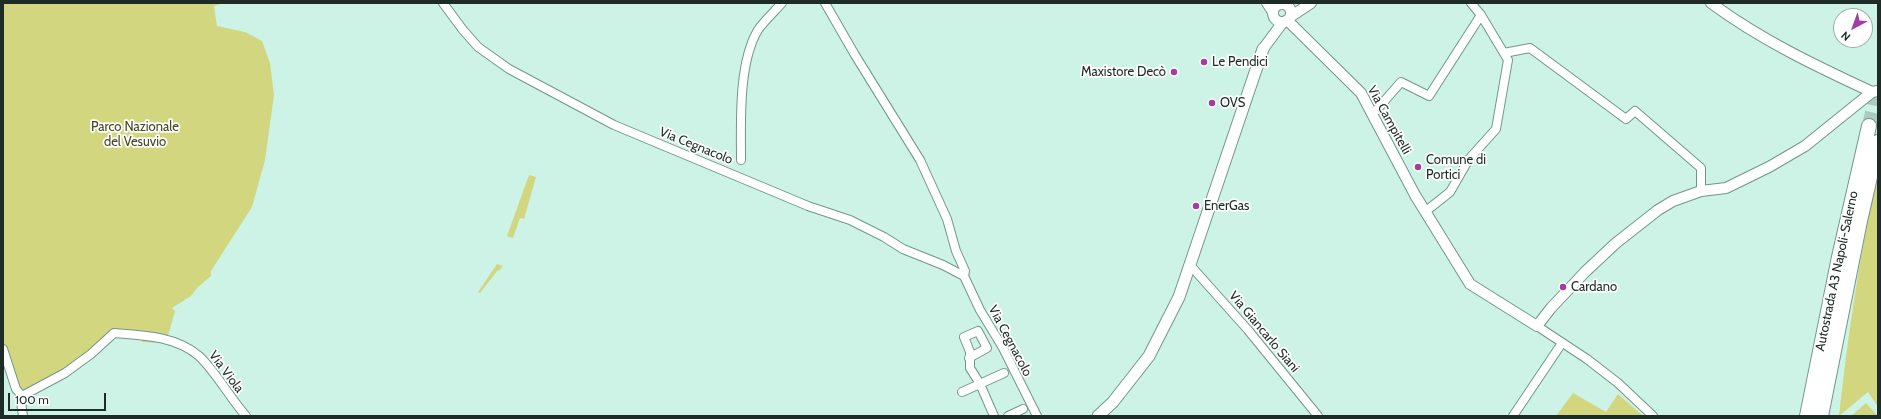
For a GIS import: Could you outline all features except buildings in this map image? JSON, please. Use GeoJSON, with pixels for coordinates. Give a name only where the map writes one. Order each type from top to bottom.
{"type":"FeatureCollection","features":[{"type":"Feature","properties":{"kind":"highway","name":"Autostrada A3 Napoli-Salerno"},"geometry":{"type":"LineString","coordinates":[[1808,416],[1839,257],[1869,126]]}},
{"type":"Feature","properties":{"kind":"highway","name":"Autostrada A3 Napoli-Salerno"},"geometry":{"type":"LineString","coordinates":[[1821,416],[1858,228],[1878,142]]}},
{"type":"Feature","properties":{"kind":"main road"},"geometry":{"type":"LineString","coordinates":[[1100,415],[1113,402],[1149,356],[1179,297],[1263,48]]}},
{"type":"Feature","properties":{"kind":"street","name":"Via Cegnacolo"},"geometry":{"type":"LineString","coordinates":[[443,3],[462,30],[478,47],[509,69],[608,121],[808,206],[850,220],[884,237],[903,249],[943,265],[964,276]]}},
{"type":"Feature","properties":{"kind":"street"},"geometry":{"type":"LineString","coordinates":[[741,160],[741,108],[746,70],[751,50],[758,30],[782,3]]}},
{"type":"Feature","properties":{"kind":"street","name":"Via Cegnacolo"},"geometry":{"type":"LineString","coordinates":[[825,3],[855,55],[920,160],[947,219],[956,251],[965,271],[964,276],[1037,416]]}},
{"type":"Feature","properties":{"kind":"street"},"geometry":{"type":"LineString","coordinates":[[1266,3],[1283,11],[1310,3]]}},
{"type":"Feature","properties":{"kind":"street"},"geometry":{"type":"LineString","coordinates":[[1426,212],[1450,192],[1469,159],[1496,129],[1508,60],[1481,14],[1471,3]]}},
{"type":"Feature","properties":{"kind":"street"},"geometry":{"type":"LineString","coordinates":[[1653,416],[1618,383],[1587,359],[1537,326],[1565,292],[1616,243],[1673,201],[1701,191],[1726,188],[1769,167],[1805,146],[1875,91],[1797,57],[1754,33],[1711,3]]}},
{"type":"Feature","properties":{"kind":"street"},"geometry":{"type":"LineString","coordinates":[[1263,48],[1283,11]]}},
{"type":"Feature","properties":{"kind":"street","name":"Via Campitelli"},"geometry":{"type":"LineString","coordinates":[[1283,11],[1361,93],[1426,212],[1470,284],[1537,326]]}},
{"type":"Feature","properties":{"kind":"street"},"geometry":{"type":"LineString","coordinates":[[1372,114],[1401,82],[1429,96],[1481,14]]}},
{"type":"Feature","properties":{"kind":"street"},"geometry":{"type":"LineString","coordinates":[[1504,53],[1530,48],[1626,119],[1635,111],[1701,168],[1701,191]]}},
{"type":"Feature","properties":{"kind":"street","name":"Via Giancarlo Siani"},"geometry":{"type":"LineString","coordinates":[[1190,265],[1248,330],[1318,416]]}},
{"type":"Feature","properties":{"kind":"street","name":"Via Viola"},"geometry":{"type":"LineString","coordinates":[[22,396],[65,373],[91,354],[114,333],[158,337],[179,345],[198,355],[246,416]]}},
{"type":"Feature","properties":{"kind":"street"},"geometry":{"type":"LineString","coordinates":[[1513,416],[1562,343]]}},
{"type":"Feature","properties":{"kind":"street"},"geometry":{"type":"LineString","coordinates":[[3,349],[16,389],[22,396],[21,402],[23,416]]}},
{"type":"Feature","properties":{"kind":"street"},"geometry":{"type":"LineString","coordinates":[[969,358],[970,368],[980,384],[994,416]]}},
{"type":"Feature","properties":{"kind":"street"},"geometry":{"type":"LineString","coordinates":[[962,392],[1004,373]]}},
{"type":"Feature","properties":{"kind":"street"},"geometry":{"type":"LineString","coordinates":[[1008,416],[1023,409]]}},
{"type":"Feature","properties":{"kind":"green space","name":"Parco Nazionale del Vesuvio"},"geometry":{"type":"Polygon","coordinates":[[[3,3],[225,3],[214,6],[217,26],[245,32],[262,41],[270,63],[274,95],[265,160],[252,207],[211,271],[211,276],[198,287],[191,296],[172,308],[175,311],[168,336],[158,343],[142,342],[142,338],[116,338],[110,340],[40,390],[16,393],[3,356],[3,3]]]}},
{"type":"Feature","properties":{"kind":"green space"},"geometry":{"type":"Polygon","coordinates":[[[1878,171],[1878,407],[1868,392],[1839,416],[1855,293],[1878,171]]]}},
{"type":"Feature","properties":{"kind":"green space"},"geometry":{"type":"Polygon","coordinates":[[[529,175],[536,177],[524,219],[520,218],[513,238],[507,236],[529,175]]]}},
{"type":"Feature","properties":{"kind":"green space"},"geometry":{"type":"Polygon","coordinates":[[[497,264],[503,266],[499,271],[498,270],[480,293],[478,292],[497,264]]]}},
{"type":"Feature","properties":{"kind":"green space"},"geometry":{"type":"Polygon","coordinates":[[[1573,393],[1606,412],[1618,394],[1643,416],[1556,416],[1573,393]]]}},
{"type":"Feature","properties":{"kind":"green space"},"geometry":{"type":"Polygon","coordinates":[[[1866,403],[1878,416],[1851,416],[1866,403]]]}},
{"type":"Feature","properties":{"kind":"tunnel"},"geometry":{"type":"LineString","coordinates":[[1869,126],[1878,86]]}},
{"type":"Feature","properties":{"kind":"place","name":"Le Pendici"},"geometry":{"type":"Point","coordinates":[1204,62]}},
{"type":"Feature","properties":{"kind":"place","name":"Maxistore Decò"},"geometry":{"type":"Point","coordinates":[1174,72]}},
{"type":"Feature","properties":{"kind":"place","name":"OVS"},"geometry":{"type":"Point","coordinates":[1212,103]}},
{"type":"Feature","properties":{"kind":"place","name":"Comune di Portici"},"geometry":{"type":"Point","coordinates":[1418,167]}},
{"type":"Feature","properties":{"kind":"place","name":"EnerGas"},"geometry":{"type":"Point","coordinates":[1196,206]}},
{"type":"Feature","properties":{"kind":"place","name":"Cardano"},"geometry":{"type":"Point","coordinates":[1563,287]}}]}
